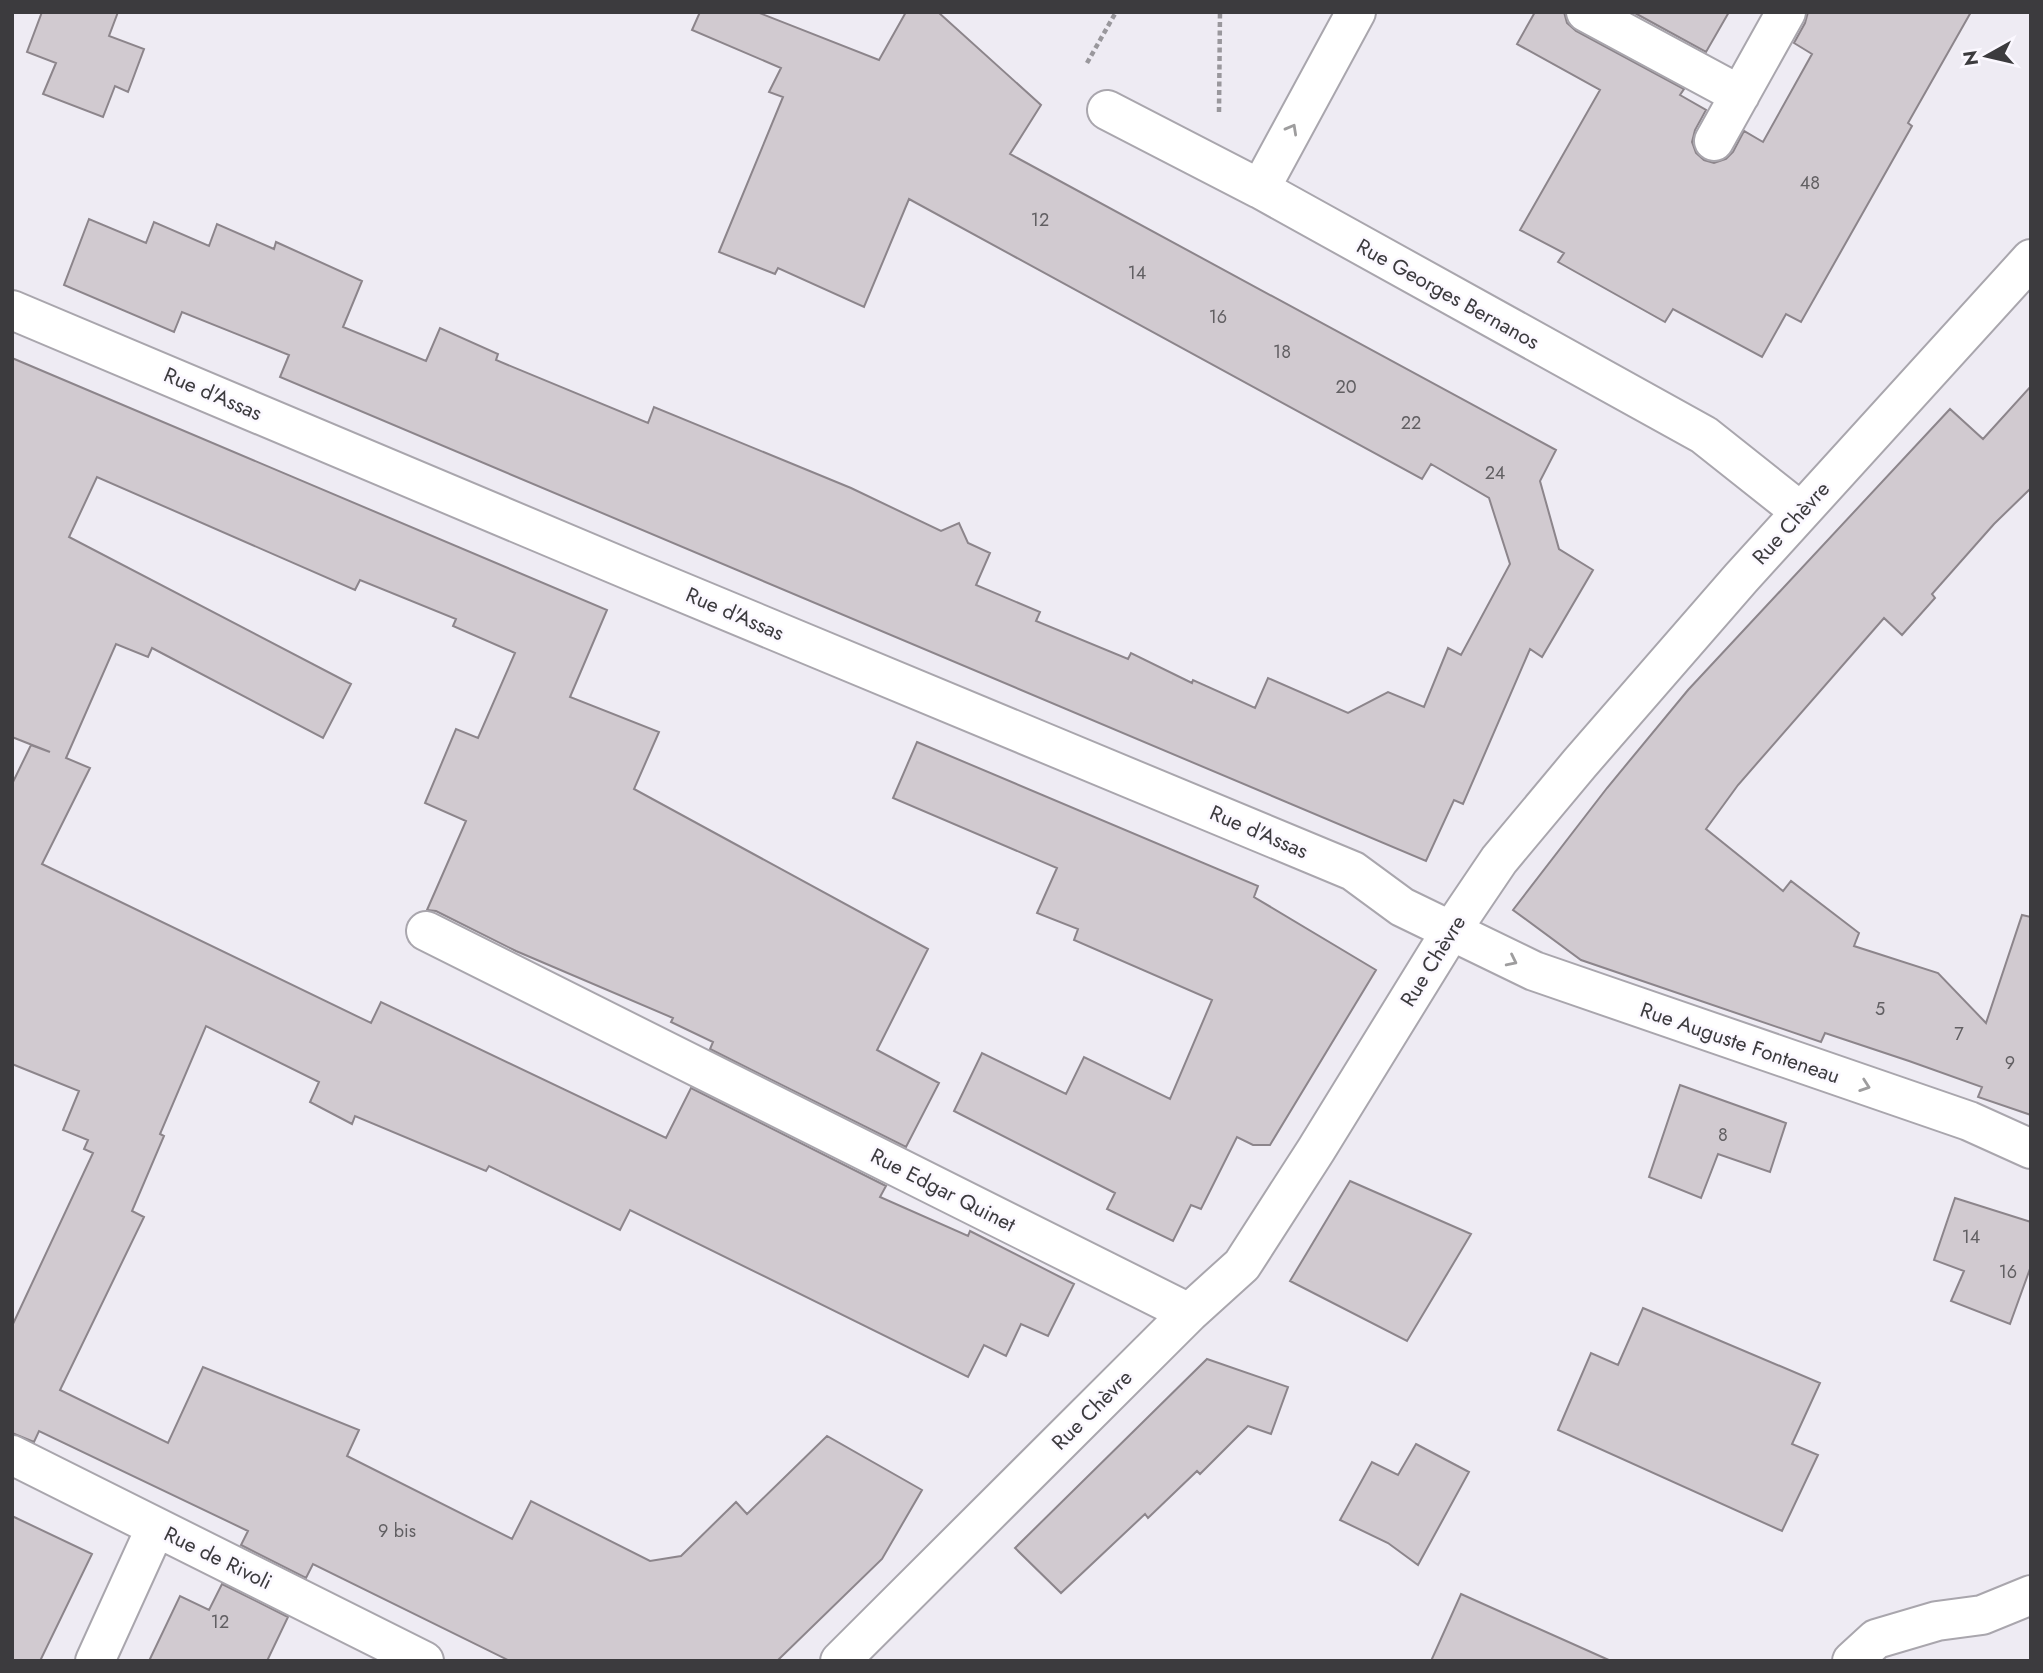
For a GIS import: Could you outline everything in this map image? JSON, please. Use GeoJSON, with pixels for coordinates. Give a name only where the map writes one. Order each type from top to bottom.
{"type":"FeatureCollection","features":[{"type":"Feature","properties":{"kind":"street"},"geometry":{"type":"LineString","coordinates":[[1260,189],[1356,12]]}},
{"type":"Feature","properties":{"kind":"street"},"geometry":{"type":"LineString","coordinates":[[1586,12],[1740,95]]}},
{"type":"Feature","properties":{"kind":"street"},"geometry":{"type":"LineString","coordinates":[[1714,141],[1786,12]]}},
{"type":"Feature","properties":{"kind":"street","name":"Rue Georges Bernanos"},"geometry":{"type":"LineString","coordinates":[[1107,110],[1260,189],[1704,435],[1801,512]]}},
{"type":"Feature","properties":{"kind":"street","name":"Rue Chèvre"},"geometry":{"type":"LineString","coordinates":[[840,1661],[1189,1313],[1242,1265],[1451,931],[1499,860],[1572,772],[1801,512],[2031,259]]}},
{"type":"Feature","properties":{"kind":"street","name":"Rue d'Assas"},"geometry":{"type":"LineString","coordinates":[[12,310],[1353,871],[1402,907],[1451,931]]}},
{"type":"Feature","properties":{"kind":"street","name":"Rue Edgar Quinet"},"geometry":{"type":"LineString","coordinates":[[426,931],[1189,1313]]}},
{"type":"Feature","properties":{"kind":"street","name":"Rue Auguste Fonteneau"},"geometry":{"type":"LineString","coordinates":[[1451,931],[1534,971],[1969,1121],[2031,1149]]}},
{"type":"Feature","properties":{"kind":"street","name":"Rue de Rivoli"},"geometry":{"type":"LineString","coordinates":[[12,1455],[424,1661]]}},
{"type":"Feature","properties":{"kind":"street"},"geometry":{"type":"LineString","coordinates":[[95,1661],[156,1527]]}},
{"type":"Feature","properties":{"kind":"street"},"geometry":{"type":"LineString","coordinates":[[1852,1661],[1875,1639],[1937,1621],[1982,1615],[2031,1595]]}},
{"type":"Feature","properties":{"kind":"path"},"geometry":{"type":"LineString","coordinates":[[1083,70],[1115,12]]}},
{"type":"Feature","properties":{"kind":"path"},"geometry":{"type":"LineString","coordinates":[[1219,123],[1220,12]]}},
{"type":"Feature","properties":{"kind":"building"},"geometry":{"type":"Polygon","coordinates":[[[42,12],[118,12],[109,36],[144,49],[128,92],[115,86],[103,117],[43,94],[56,63],[27,52],[42,12]]]}},
{"type":"Feature","properties":{"kind":"building"},"geometry":{"type":"Polygon","coordinates":[[[700,12],[757,12],[879,60],[906,12],[938,12],[1041,105],[1010,154],[1556,450],[1540,481],[1559,549],[1593,570],[1542,657],[1530,649],[1463,804],[1454,800],[1426,861],[280,377],[289,355],[182,312],[174,332],[64,285],[89,219],[146,243],[154,222],[209,246],[217,224],[274,249],[276,242],[362,281],[343,327],[426,361],[440,328],[498,354],[496,360],[648,423],[654,407],[851,488],[941,531],[959,523],[968,543],[990,553],[976,585],[1040,612],[1036,621],[1128,659],[1131,653],[1192,683],[1193,680],[1255,708],[1268,678],[1348,713],[1388,692],[1424,707],[1448,648],[1461,655],[1510,564],[1489,498],[1431,464],[1422,479],[909,199],[864,307],[778,268],[775,274],[719,252],[783,97],[769,92],[781,68],[692,30],[700,12]]]}},
{"type":"Feature","properties":{"kind":"building"},"geometry":{"type":"Polygon","coordinates":[[[1535,12],[1564,12],[1567,23],[1576,31],[1684,89],[1680,95],[1706,110],[1692,142],[1696,153],[1704,160],[1714,163],[1726,159],[1733,152],[1744,131],[1763,142],[1812,54],[1794,43],[1808,12],[1971,12],[1908,123],[1912,126],[1801,322],[1786,314],[1762,357],[1673,309],[1665,322],[1558,262],[1564,253],[1520,230],[1600,90],[1517,44],[1535,12]]]}},
{"type":"Feature","properties":{"kind":"building"},"geometry":{"type":"Polygon","coordinates":[[[1633,12],[1729,12],[1706,52],[1633,12]]]}},
{"type":"Feature","properties":{"kind":"building"},"geometry":{"type":"Polygon","coordinates":[[[12,358],[607,610],[570,697],[659,732],[634,789],[928,949],[877,1050],[939,1083],[906,1147],[710,1049],[713,1042],[671,1022],[673,1018],[516,951],[436,911],[427,910],[466,821],[425,803],[456,729],[478,738],[515,653],[453,626],[456,619],[360,580],[355,590],[97,477],[69,537],[351,684],[323,738],[152,648],[148,657],[116,644],[66,758],[90,768],[42,864],[371,1023],[381,1002],[666,1138],[691,1088],[886,1186],[880,1197],[968,1236],[970,1231],[1074,1284],[1048,1336],[1021,1324],[1006,1356],[984,1345],[968,1377],[630,1210],[620,1230],[489,1166],[486,1171],[355,1116],[352,1124],[310,1102],[319,1082],[206,1026],[160,1134],[164,1136],[132,1211],[144,1217],[60,1390],[168,1443],[203,1367],[359,1430],[347,1456],[512,1539],[531,1501],[650,1561],[681,1556],[736,1502],[747,1514],[827,1436],[922,1490],[882,1559],[777,1661],[510,1661],[313,1564],[306,1578],[241,1545],[248,1531],[39,1431],[34,1442],[12,1433],[12,1326],[93,1153],[84,1149],[88,1140],[63,1130],[79,1091],[12,1064],[12,784],[31,745],[50,752],[12,737],[12,358]]]}},
{"type":"Feature","properties":{"kind":"building"},"geometry":{"type":"Polygon","coordinates":[[[2031,386],[2031,488],[1994,524],[1932,594],[1935,598],[1902,635],[1884,618],[1738,785],[1706,829],[1783,891],[1791,881],[1859,933],[1854,946],[1938,973],[1986,1023],[2022,915],[2031,917],[2031,1115],[1978,1097],[1982,1087],[1909,1061],[1825,1033],[1821,1042],[1581,960],[1513,910],[1607,788],[1688,690],[1950,409],[1983,439],[2031,386]]]}},
{"type":"Feature","properties":{"kind":"building"},"geometry":{"type":"Polygon","coordinates":[[[917,742],[1258,886],[1254,897],[1376,970],[1270,1145],[1253,1145],[1237,1137],[1201,1209],[1191,1205],[1173,1241],[1107,1209],[1115,1193],[954,1111],[982,1053],[1066,1094],[1084,1057],[1170,1099],[1212,1000],[1074,940],[1078,929],[1037,913],[1057,868],[893,798],[917,742]]]}},
{"type":"Feature","properties":{"kind":"building"},"geometry":{"type":"Polygon","coordinates":[[[1680,1085],[1786,1123],[1770,1172],[1718,1154],[1701,1198],[1649,1177],[1680,1085]]]}},
{"type":"Feature","properties":{"kind":"building"},"geometry":{"type":"Polygon","coordinates":[[[1350,1181],[1471,1234],[1407,1341],[1290,1281],[1350,1181]]]}},
{"type":"Feature","properties":{"kind":"building"},"geometry":{"type":"Polygon","coordinates":[[[1955,1198],[2031,1222],[2031,1266],[2010,1324],[1951,1301],[1964,1271],[1934,1260],[1955,1198]]]}},
{"type":"Feature","properties":{"kind":"building"},"geometry":{"type":"Polygon","coordinates":[[[1643,1308],[1820,1383],[1792,1444],[1818,1455],[1782,1531],[1558,1430],[1591,1353],[1618,1365],[1643,1308]]]}},
{"type":"Feature","properties":{"kind":"building"},"geometry":{"type":"Polygon","coordinates":[[[1207,1359],[1288,1387],[1271,1434],[1248,1426],[1200,1474],[1197,1471],[1148,1518],[1145,1514],[1061,1593],[1015,1548],[1207,1359]]]}},
{"type":"Feature","properties":{"kind":"building"},"geometry":{"type":"Polygon","coordinates":[[[1416,1444],[1469,1472],[1418,1565],[1388,1543],[1340,1520],[1372,1462],[1398,1475],[1416,1444]]]}},
{"type":"Feature","properties":{"kind":"building"},"geometry":{"type":"Polygon","coordinates":[[[12,1516],[92,1554],[40,1661],[12,1661],[12,1516]]]}},
{"type":"Feature","properties":{"kind":"building"},"geometry":{"type":"Polygon","coordinates":[[[222,1584],[288,1617],[267,1661],[149,1661],[180,1596],[209,1610],[222,1584]]]}},
{"type":"Feature","properties":{"kind":"building"},"geometry":{"type":"Polygon","coordinates":[[[1461,1594],[1611,1661],[1431,1661],[1461,1594]]]}}]}
